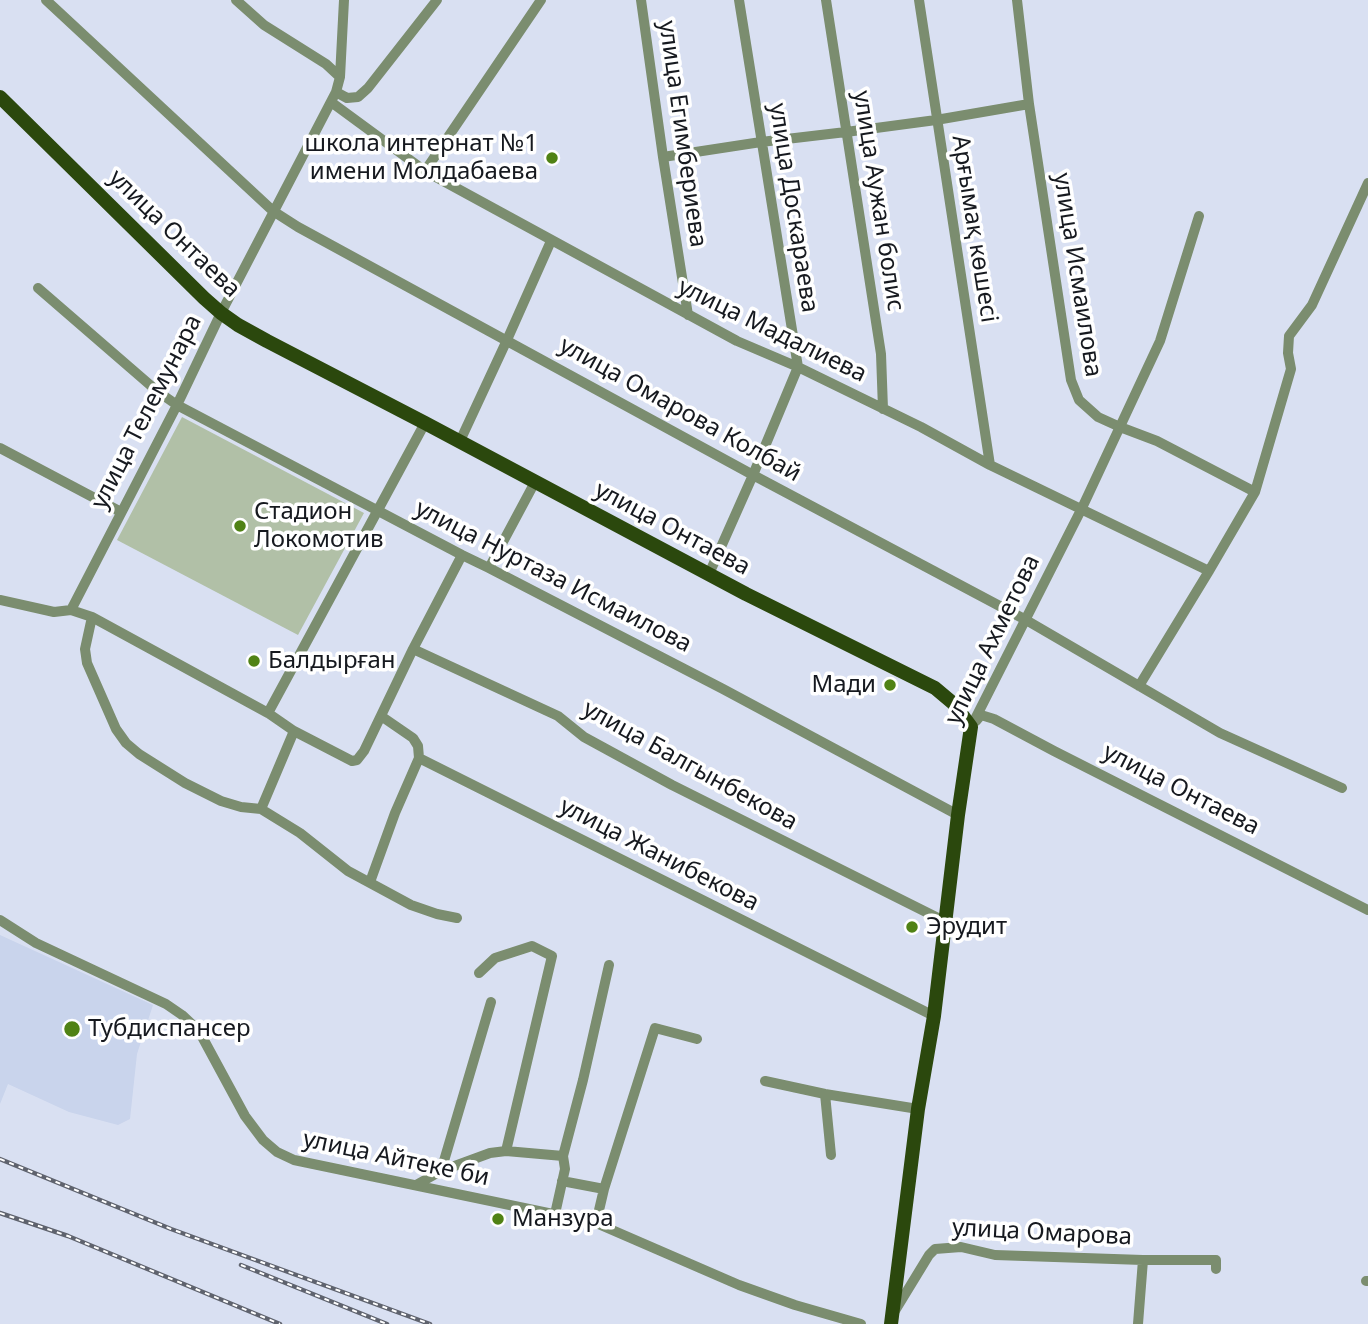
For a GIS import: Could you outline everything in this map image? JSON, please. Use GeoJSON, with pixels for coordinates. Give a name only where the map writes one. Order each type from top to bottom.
{"type":"FeatureCollection","features":[{"type":"Feature","properties":{"kind":"main road","name":"улица Онтаева"},"geometry":{"type":"LineString","coordinates":[[0,97],[220,313],[267,341],[746,594],[935,688],[954,704],[971,727]]}},
{"type":"Feature","properties":{"kind":"main road","name":"улица Ахметова"},"geometry":{"type":"LineString","coordinates":[[891,1320],[971,727]]}},
{"type":"Feature","properties":{"kind":"street","name":"улица Омарова Колбай"},"geometry":{"type":"LineString","coordinates":[[46,0],[273,211],[753,475],[1026,620],[1220,733],[1342,788]]}},
{"type":"Feature","properties":{"kind":"street"},"geometry":{"type":"LineString","coordinates":[[236,0],[264,25],[326,64],[340,77]]}},
{"type":"Feature","properties":{"kind":"street","name":"улица Телемунара"},"geometry":{"type":"LineString","coordinates":[[71,610],[177,405],[220,313],[334,97],[340,77],[344,0]]}},
{"type":"Feature","properties":{"kind":"street"},"geometry":{"type":"LineString","coordinates":[[334,97],[358,97],[368,88],[437,0]]}},
{"type":"Feature","properties":{"kind":"street"},"geometry":{"type":"LineString","coordinates":[[425,171],[541,0]]}},
{"type":"Feature","properties":{"kind":"street","name":"улица Егимбериева"},"geometry":{"type":"LineString","coordinates":[[641,0],[688,315]]}},
{"type":"Feature","properties":{"kind":"street","name":"улица Доскараева"},"geometry":{"type":"LineString","coordinates":[[739,0],[797,367]]}},
{"type":"Feature","properties":{"kind":"street","name":"улица Аужан болис"},"geometry":{"type":"LineString","coordinates":[[826,0],[881,354],[883,409]]}},
{"type":"Feature","properties":{"kind":"street","name":"Арғымақ көшесі"},"geometry":{"type":"LineString","coordinates":[[919,0],[990,465]]}},
{"type":"Feature","properties":{"kind":"street","name":"улица Исмаилова"},"geometry":{"type":"LineString","coordinates":[[1017,0],[1029,104],[1071,380],[1079,400],[1098,416],[1157,441],[1255,492]]}},
{"type":"Feature","properties":{"kind":"street","name":"улица Мадалиева"},"geometry":{"type":"LineString","coordinates":[[334,97],[425,171],[551,241],[737,341],[797,367],[990,465],[1209,571]]}},
{"type":"Feature","properties":{"kind":"street"},"geometry":{"type":"LineString","coordinates":[[663,157],[936,120],[1029,104]]}},
{"type":"Feature","properties":{"kind":"street"},"geometry":{"type":"LineString","coordinates":[[1139,686],[1255,492],[1291,369],[1289,336],[1312,305],[1368,183]]}},
{"type":"Feature","properties":{"kind":"street","name":"улица Ахметова"},"geometry":{"type":"LineString","coordinates":[[971,727],[1082,508],[1160,341],[1199,216]]}},
{"type":"Feature","properties":{"kind":"street"},"geometry":{"type":"LineString","coordinates":[[460,441],[551,241]]}},
{"type":"Feature","properties":{"kind":"street","name":"улица Нуртаза Исмаилова"},"geometry":{"type":"LineString","coordinates":[[38,288],[157,391],[177,405],[723,689],[958,815]]}},
{"type":"Feature","properties":{"kind":"street"},"geometry":{"type":"LineString","coordinates":[[709,573],[797,367]]}},
{"type":"Feature","properties":{"kind":"street"},"geometry":{"type":"LineString","coordinates":[[268,713],[425,423]]}},
{"type":"Feature","properties":{"kind":"street"},"geometry":{"type":"LineString","coordinates":[[0,447],[121,512]]}},
{"type":"Feature","properties":{"kind":"street"},"geometry":{"type":"LineString","coordinates":[[489,568],[535,482]]}},
{"type":"Feature","properties":{"kind":"street"},"geometry":{"type":"LineString","coordinates":[[0,600],[54,612],[71,610],[92,617],[352,761],[357,760],[364,751],[462,555]]}},
{"type":"Feature","properties":{"kind":"street"},"geometry":{"type":"LineString","coordinates":[[92,617],[85,649],[87,663],[116,729],[126,743],[162,770],[221,801],[261,809],[300,833],[348,871],[411,905],[457,918]]}},
{"type":"Feature","properties":{"kind":"street","name":"улица Балгынбекова"},"geometry":{"type":"LineString","coordinates":[[413,649],[558,716],[584,737],[672,785],[946,922]]}},
{"type":"Feature","properties":{"kind":"street","name":"улица Онтаева"},"geometry":{"type":"LineString","coordinates":[[971,727],[981,715],[995,719],[1368,909]]}},
{"type":"Feature","properties":{"kind":"street"},"geometry":{"type":"LineString","coordinates":[[370,882],[395,813],[419,758],[418,746],[413,738],[381,716]]}},
{"type":"Feature","properties":{"kind":"street"},"geometry":{"type":"LineString","coordinates":[[261,809],[294,731]]}},
{"type":"Feature","properties":{"kind":"street","name":"улица Жанибекова"},"geometry":{"type":"LineString","coordinates":[[419,758],[934,1016]]}},
{"type":"Feature","properties":{"kind":"street","name":"улица Айтеке би"},"geometry":{"type":"LineString","coordinates":[[0,920],[36,943],[166,1004],[182,1015],[199,1031],[245,1116],[263,1140],[277,1152],[294,1160],[596,1223],[739,1284],[795,1305],[861,1324]]}},
{"type":"Feature","properties":{"kind":"street"},"geometry":{"type":"LineString","coordinates":[[479,972],[495,958],[532,946],[552,956],[506,1151]]}},
{"type":"Feature","properties":{"kind":"street"},"geometry":{"type":"LineString","coordinates":[[555,1214],[565,1169],[563,1156],[609,965]]}},
{"type":"Feature","properties":{"kind":"street"},"geometry":{"type":"LineString","coordinates":[[442,1171],[491,1002]]}},
{"type":"Feature","properties":{"kind":"street"},"geometry":{"type":"LineString","coordinates":[[596,1223],[604,1189],[655,1028],[697,1039]]}},
{"type":"Feature","properties":{"kind":"street"},"geometry":{"type":"LineString","coordinates":[[765,1081],[918,1109]]}},
{"type":"Feature","properties":{"kind":"street"},"geometry":{"type":"LineString","coordinates":[[825,1094],[831,1155]]}},
{"type":"Feature","properties":{"kind":"street"},"geometry":{"type":"LineString","coordinates":[[416,1185],[482,1155],[506,1151],[563,1156]]}},
{"type":"Feature","properties":{"kind":"street"},"geometry":{"type":"LineString","coordinates":[[562,1181],[604,1189]]}},
{"type":"Feature","properties":{"kind":"street","name":"улица Омарова"},"geometry":{"type":"LineString","coordinates":[[891,1320],[935,1249],[961,1247],[995,1255],[1216,1260],[1216,1269]]}},
{"type":"Feature","properties":{"kind":"street","name":"улица Омарова"},"geometry":{"type":"LineString","coordinates":[[1138,1324],[1143,1260]]}},
{"type":"Feature","properties":{"kind":"shaded area","name":"Тубдиспансер"},"geometry":{"type":"Polygon","coordinates":[[[0,935],[153,1005],[137,1054],[130,1119],[118,1125],[69,1112],[8,1084],[0,1104],[0,935]]]}},
{"type":"Feature","properties":{"kind":"green space","name":"Стадион Локомотив"},"geometry":{"type":"Polygon","coordinates":[[[182,417],[364,513],[298,635],[117,540],[182,417]]]}},
{"type":"Feature","properties":{"kind":"railway"},"geometry":{"type":"LineString","coordinates":[[0,1159],[171,1229],[430,1324]]}},
{"type":"Feature","properties":{"kind":"railway"},"geometry":{"type":"LineString","coordinates":[[0,1213],[68,1236],[280,1324]]}},
{"type":"Feature","properties":{"kind":"railway"},"geometry":{"type":"LineString","coordinates":[[241,1265],[387,1324]]}},
{"type":"Feature","properties":{"kind":"place","name":"школа интернат №1 имени Молдабаева"},"geometry":{"type":"Point","coordinates":[552,158]}},
{"type":"Feature","properties":{"kind":"place","name":"Стадион Локомотив"},"geometry":{"type":"Point","coordinates":[240,526]}},
{"type":"Feature","properties":{"kind":"place","name":"Балдырған"},"geometry":{"type":"Point","coordinates":[254,661]}},
{"type":"Feature","properties":{"kind":"place","name":"Мади"},"geometry":{"type":"Point","coordinates":[890,685]}},
{"type":"Feature","properties":{"kind":"place","name":"Эрудит"},"geometry":{"type":"Point","coordinates":[912,927]}},
{"type":"Feature","properties":{"kind":"place","name":"Тубдиспансер"},"geometry":{"type":"Point","coordinates":[72,1029]}},
{"type":"Feature","properties":{"kind":"place","name":"Манзура"},"geometry":{"type":"Point","coordinates":[498,1219]}}]}
